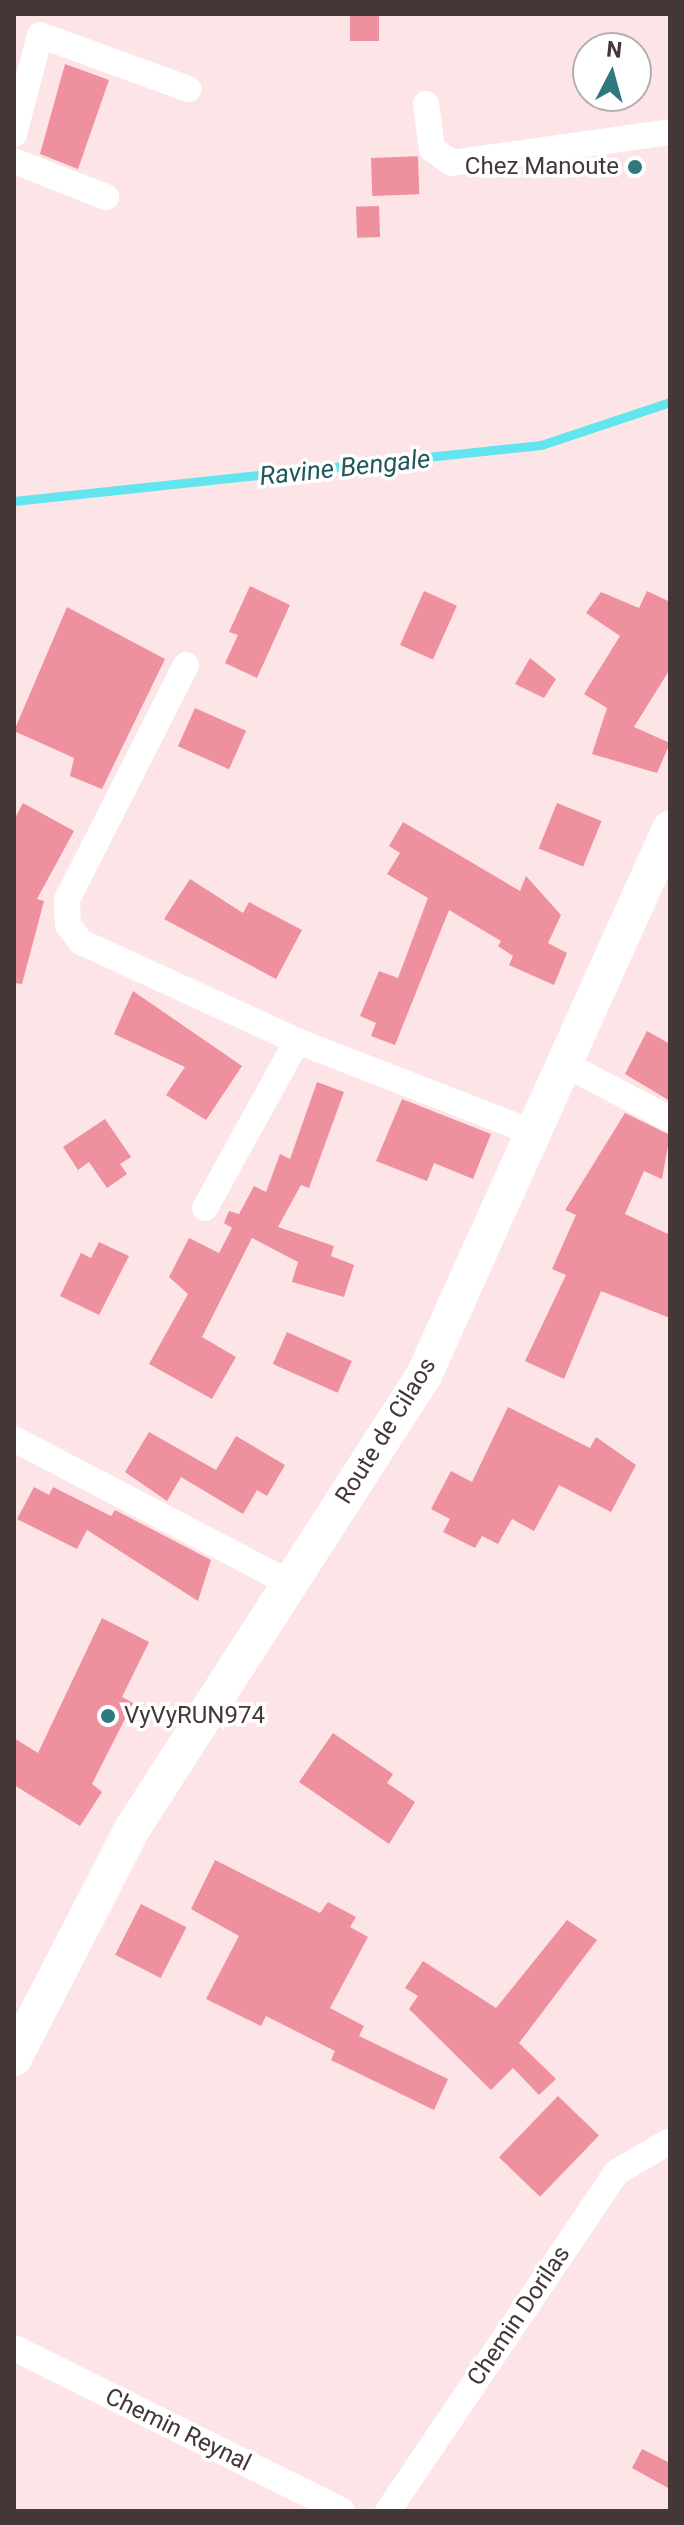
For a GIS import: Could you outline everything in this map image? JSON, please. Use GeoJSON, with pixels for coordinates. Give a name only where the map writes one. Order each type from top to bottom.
{"type":"FeatureCollection","features":[{"type":"Feature","properties":{"kind":"main road","name":"Route de Cilaos"},"geometry":{"type":"LineString","coordinates":[[14,2026],[61,1956],[134,1826],[424,1375],[534,1133],[568,1066],[670,829]]}},
{"type":"Feature","properties":{"kind":"main road","name":"Route de Cilaos"},"geometry":{"type":"LineString","coordinates":[[14,2058],[61,1956]]}},
{"type":"Feature","properties":{"kind":"street"},"geometry":{"type":"LineString","coordinates":[[14,134],[40,35],[188,89]]}},
{"type":"Feature","properties":{"kind":"street"},"geometry":{"type":"LineString","coordinates":[[426,104],[432,149],[452,163],[670,132]]}},
{"type":"Feature","properties":{"kind":"street"},"geometry":{"type":"LineString","coordinates":[[14,161],[106,197]]}},
{"type":"Feature","properties":{"kind":"street"},"geometry":{"type":"LineString","coordinates":[[186,665],[67,900],[68,925],[81,942],[297,1041],[534,1133]]}},
{"type":"Feature","properties":{"kind":"street"},"geometry":{"type":"LineString","coordinates":[[205,1208],[297,1041]]}},
{"type":"Feature","properties":{"kind":"street"},"geometry":{"type":"LineString","coordinates":[[568,1066],[670,1119]]}},
{"type":"Feature","properties":{"kind":"street"},"geometry":{"type":"LineString","coordinates":[[14,1439],[290,1583]]}},
{"type":"Feature","properties":{"kind":"street","name":"Chemin Dorilas"},"geometry":{"type":"LineString","coordinates":[[388,2511],[617,2172],[670,2141]]}},
{"type":"Feature","properties":{"kind":"street","name":"Chemin Reynal"},"geometry":{"type":"LineString","coordinates":[[14,2348],[342,2511]]}},
{"type":"Feature","properties":{"kind":"building"},"geometry":{"type":"Polygon","coordinates":[[[350,14],[379,14],[379,41],[350,41],[350,14]]]}},
{"type":"Feature","properties":{"kind":"building"},"geometry":{"type":"Polygon","coordinates":[[[65,64],[109,80],[78,169],[40,154],[65,64]]]}},
{"type":"Feature","properties":{"kind":"building"},"geometry":{"type":"Polygon","coordinates":[[[418,156],[419,194],[372,196],[371,158],[418,156]]]}},
{"type":"Feature","properties":{"kind":"building"},"geometry":{"type":"Polygon","coordinates":[[[379,206],[380,237],[357,238],[356,207],[379,206]]]}},
{"type":"Feature","properties":{"kind":"building"},"geometry":{"type":"Polygon","coordinates":[[[250,586],[290,605],[257,678],[225,663],[238,635],[229,632],[250,586]]]}},
{"type":"Feature","properties":{"kind":"building"},"geometry":{"type":"Polygon","coordinates":[[[424,591],[457,606],[433,660],[400,645],[424,591]]]}},
{"type":"Feature","properties":{"kind":"building"},"geometry":{"type":"Polygon","coordinates":[[[647,591],[670,602],[670,669],[634,727],[670,743],[657,773],[592,754],[607,708],[584,694],[620,636],[586,613],[601,592],[639,608],[647,591]]]}},
{"type":"Feature","properties":{"kind":"building"},"geometry":{"type":"Polygon","coordinates":[[[67,607],[165,659],[102,789],[70,776],[74,758],[14,731],[67,607]]]}},
{"type":"Feature","properties":{"kind":"building"},"geometry":{"type":"Polygon","coordinates":[[[530,658],[556,679],[544,698],[515,684],[530,658]]]}},
{"type":"Feature","properties":{"kind":"building"},"geometry":{"type":"Polygon","coordinates":[[[195,708],[246,731],[229,769],[178,746],[195,708]]]}},
{"type":"Feature","properties":{"kind":"building"},"geometry":{"type":"Polygon","coordinates":[[[23,803],[74,831],[37,899],[44,901],[22,984],[14,983],[14,820],[23,803]]]}},
{"type":"Feature","properties":{"kind":"building"},"geometry":{"type":"Polygon","coordinates":[[[557,803],[602,821],[583,866],[539,848],[557,803]]]}},
{"type":"Feature","properties":{"kind":"building"},"geometry":{"type":"Polygon","coordinates":[[[403,822],[520,891],[526,876],[561,915],[548,943],[567,953],[554,985],[509,965],[513,956],[498,946],[501,941],[449,910],[395,1045],[371,1036],[376,1023],[360,1016],[379,971],[398,978],[428,898],[387,874],[400,853],[389,846],[403,822]]]}},
{"type":"Feature","properties":{"kind":"building"},"geometry":{"type":"Polygon","coordinates":[[[190,879],[243,913],[249,902],[302,930],[276,979],[164,919],[190,879]]]}},
{"type":"Feature","properties":{"kind":"building"},"geometry":{"type":"Polygon","coordinates":[[[133,991],[242,1066],[206,1120],[166,1095],[185,1067],[114,1034],[133,991]]]}},
{"type":"Feature","properties":{"kind":"building"},"geometry":{"type":"Polygon","coordinates":[[[647,1031],[670,1044],[670,1101],[625,1074],[647,1031]]]}},
{"type":"Feature","properties":{"kind":"building"},"geometry":{"type":"Polygon","coordinates":[[[317,1082],[344,1092],[309,1188],[301,1185],[278,1227],[334,1246],[331,1256],[354,1265],[344,1297],[292,1282],[298,1262],[252,1238],[202,1337],[236,1357],[212,1399],[149,1364],[188,1294],[169,1277],[189,1238],[219,1253],[232,1228],[224,1223],[229,1211],[239,1214],[254,1186],[266,1192],[280,1154],[290,1159],[317,1082]]]}},
{"type":"Feature","properties":{"kind":"building"},"geometry":{"type":"Polygon","coordinates":[[[402,1099],[491,1134],[473,1179],[434,1163],[427,1181],[376,1161],[402,1099]]]}},
{"type":"Feature","properties":{"kind":"building"},"geometry":{"type":"Polygon","coordinates":[[[625,1113],[670,1135],[662,1179],[644,1171],[625,1214],[670,1235],[670,1318],[601,1291],[564,1379],[525,1361],[566,1275],[552,1269],[576,1215],[565,1210],[625,1113]]]}},
{"type":"Feature","properties":{"kind":"building"},"geometry":{"type":"Polygon","coordinates":[[[105,1119],[131,1157],[120,1164],[127,1174],[107,1188],[89,1162],[78,1170],[63,1147],[105,1119]]]}},
{"type":"Feature","properties":{"kind":"building"},"geometry":{"type":"Polygon","coordinates":[[[99,1242],[129,1256],[99,1315],[60,1296],[81,1253],[91,1258],[99,1242]]]}},
{"type":"Feature","properties":{"kind":"building"},"geometry":{"type":"Polygon","coordinates":[[[287,1332],[352,1361],[338,1393],[273,1364],[287,1332]]]}},
{"type":"Feature","properties":{"kind":"building"},"geometry":{"type":"Polygon","coordinates":[[[508,1407],[590,1448],[596,1437],[636,1465],[611,1512],[559,1485],[534,1531],[512,1519],[498,1544],[482,1536],[475,1548],[443,1532],[450,1519],[431,1509],[451,1471],[472,1482],[508,1407]]]}},
{"type":"Feature","properties":{"kind":"building"},"geometry":{"type":"Polygon","coordinates":[[[149,1432],[216,1470],[236,1436],[285,1465],[267,1496],[257,1490],[243,1514],[181,1477],[167,1501],[125,1472],[149,1432]]]}},
{"type":"Feature","properties":{"kind":"building"},"geometry":{"type":"Polygon","coordinates":[[[34,1487],[49,1495],[53,1487],[111,1516],[115,1510],[211,1560],[198,1601],[87,1530],[77,1549],[17,1519],[34,1487]]]}},
{"type":"Feature","properties":{"kind":"building"},"geometry":{"type":"Polygon","coordinates":[[[102,1618],[149,1642],[122,1697],[133,1703],[92,1784],[102,1792],[80,1826],[14,1785],[14,1738],[38,1753],[102,1618]]]}},
{"type":"Feature","properties":{"kind":"building"},"geometry":{"type":"Polygon","coordinates":[[[333,1733],[393,1774],[387,1783],[415,1802],[389,1844],[299,1782],[333,1733]]]}},
{"type":"Feature","properties":{"kind":"building"},"geometry":{"type":"Polygon","coordinates":[[[215,1860],[320,1913],[328,1902],[356,1917],[350,1927],[368,1937],[330,2008],[364,2026],[359,2036],[448,2079],[434,2110],[331,2060],[335,2051],[266,2016],[261,2026],[206,1999],[239,1936],[191,1909],[215,1860]]]}},
{"type":"Feature","properties":{"kind":"building"},"geometry":{"type":"Polygon","coordinates":[[[141,1904],[186,1927],[161,1978],[115,1955],[141,1904]]]}},
{"type":"Feature","properties":{"kind":"building"},"geometry":{"type":"Polygon","coordinates":[[[567,1920],[597,1940],[519,2043],[556,2079],[539,2095],[513,2068],[491,2090],[409,2009],[418,1996],[405,1988],[423,1961],[496,2008],[567,1920]]]}},
{"type":"Feature","properties":{"kind":"building"},"geometry":{"type":"Polygon","coordinates":[[[558,2096],[599,2136],[540,2197],[499,2157],[558,2096]]]}},
{"type":"Feature","properties":{"kind":"building"},"geometry":{"type":"Polygon","coordinates":[[[642,2449],[670,2463],[670,2489],[632,2468],[642,2449]]]}},
{"type":"Feature","properties":{"kind":"waterway","name":"Ravine Bengale"},"geometry":{"type":"LineString","coordinates":[[14,501],[541,445],[670,402]]}},
{"type":"Feature","properties":{"kind":"place","name":"Chez Manoute"},"geometry":{"type":"Point","coordinates":[635,167]}},
{"type":"Feature","properties":{"kind":"place","name":"VyVyRUN974"},"geometry":{"type":"Point","coordinates":[108,1716]}}]}
